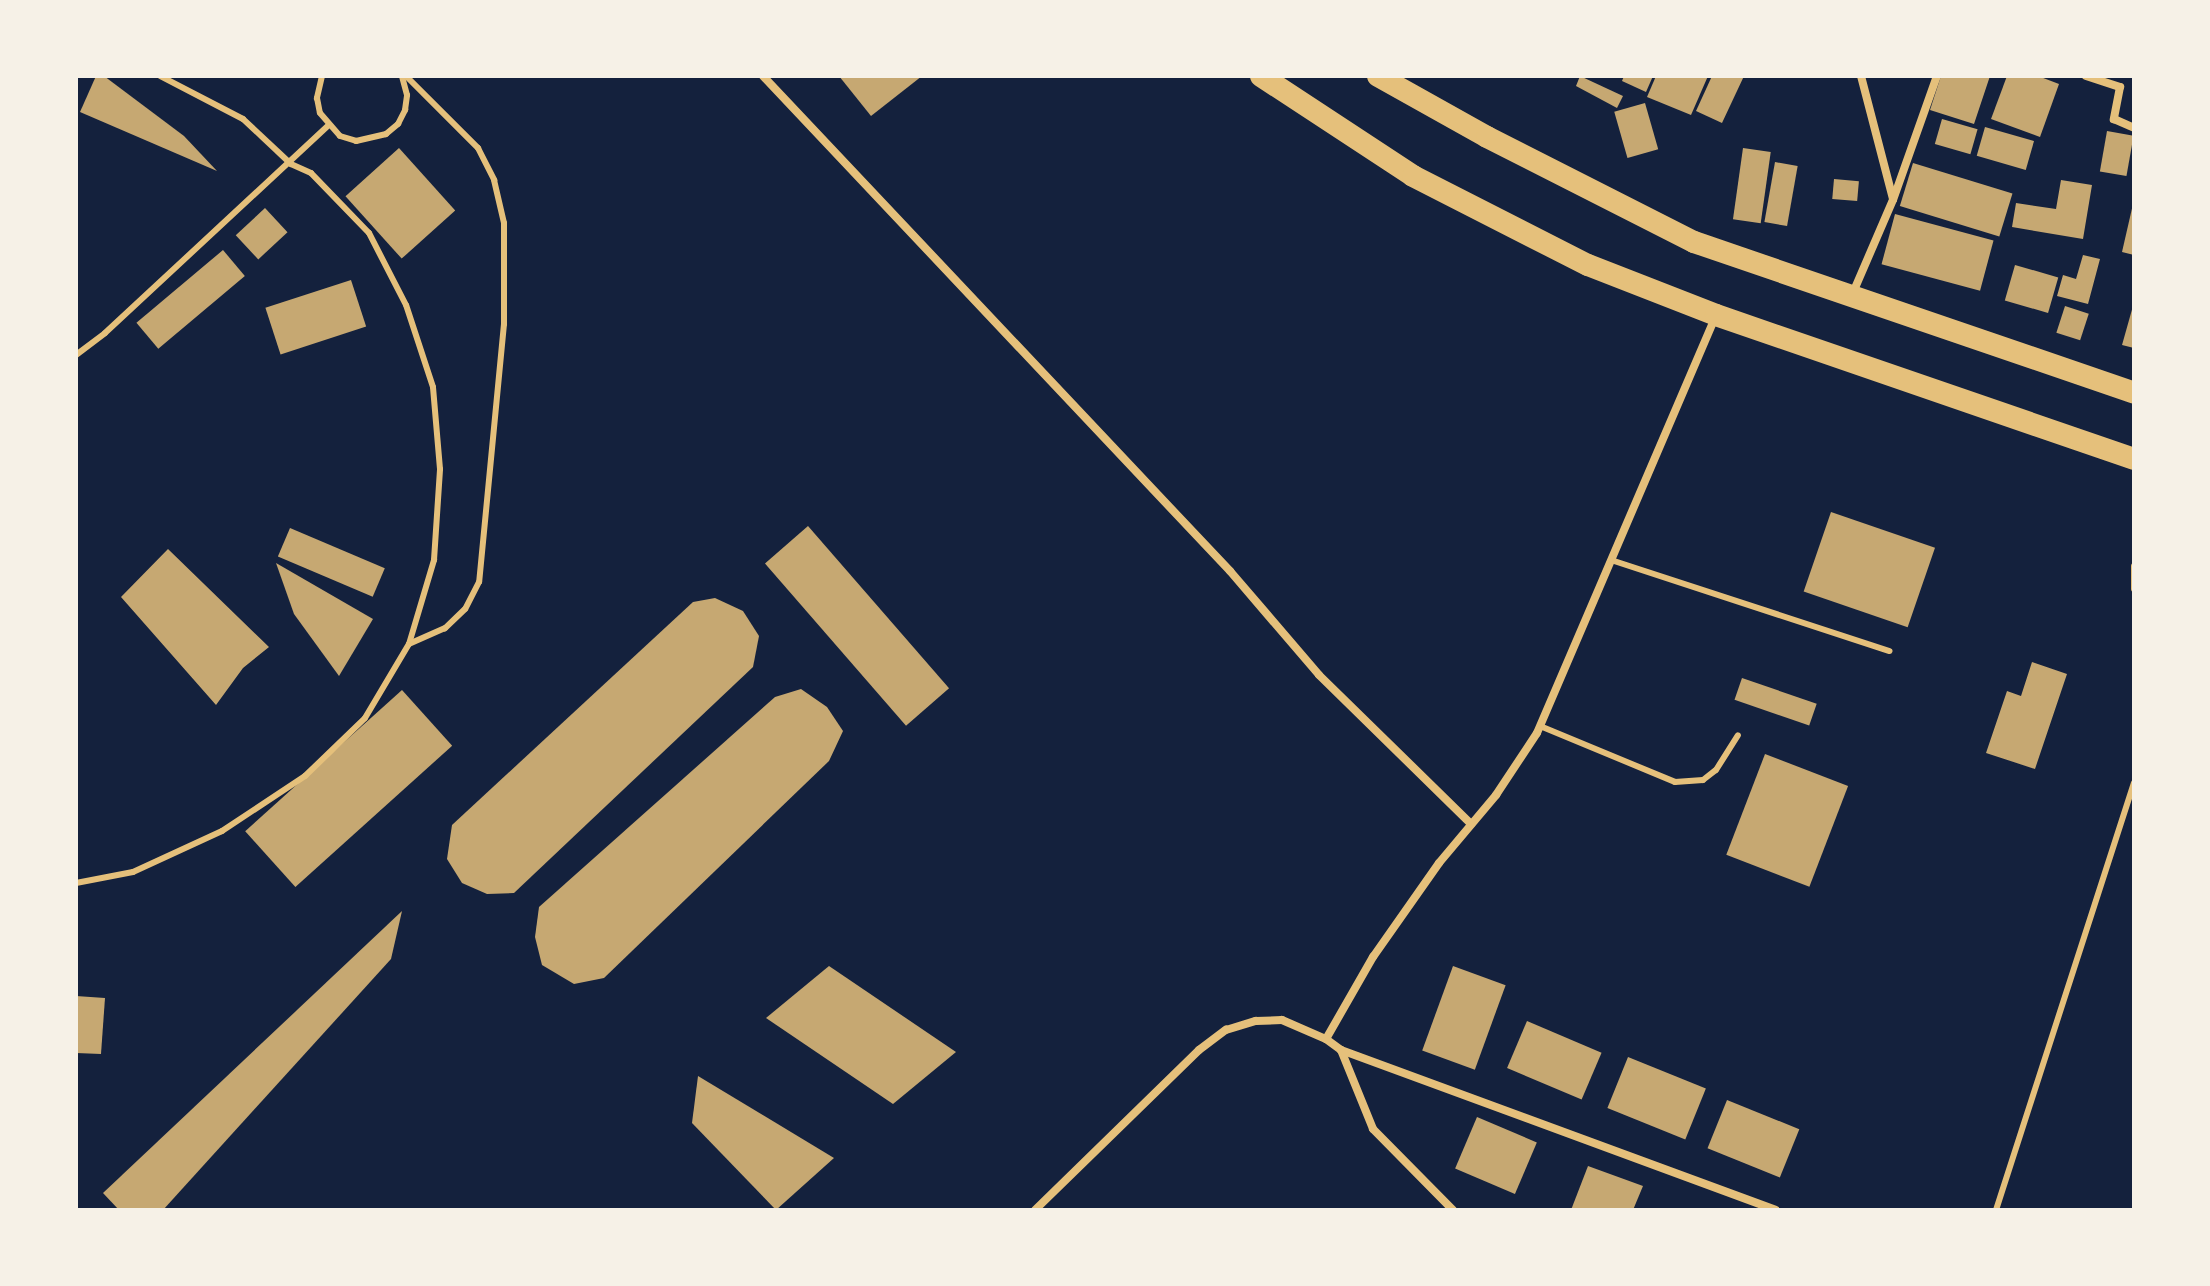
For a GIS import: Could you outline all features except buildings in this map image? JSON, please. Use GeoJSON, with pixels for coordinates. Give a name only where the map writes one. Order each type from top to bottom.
{"type":"FeatureCollection","features":[{"type":"Feature","properties":{"kind":"highway"},"geometry":{"type":"LineString","coordinates":[[1261,76],[1413,176],[1588,265],[1716,315],[2134,459]]}},
{"type":"Feature","properties":{"kind":"highway"},"geometry":{"type":"LineString","coordinates":[[1378,76],[1487,137],[1694,242],[2134,393]]}},
{"type":"Feature","properties":{"kind":"street"},"geometry":{"type":"LineString","coordinates":[[763,76],[1230,571],[1319,675],[1471,824]]}},
{"type":"Feature","properties":{"kind":"street"},"geometry":{"type":"LineString","coordinates":[[1861,76],[1893,200]]}},
{"type":"Feature","properties":{"kind":"street"},"geometry":{"type":"LineString","coordinates":[[1852,297],[1893,200],[1937,76]]}},
{"type":"Feature","properties":{"kind":"street"},"geometry":{"type":"LineString","coordinates":[[2086,76],[2120,87],[2114,119],[2134,128]]}},
{"type":"Feature","properties":{"kind":"street"},"geometry":{"type":"LineString","coordinates":[[1326,1039],[1373,957],[1439,863],[1496,795],[1540,726],[1716,315]]}},
{"type":"Feature","properties":{"kind":"street"},"geometry":{"type":"LineString","coordinates":[[1035,1210],[1199,1050],[1226,1030],[1256,1021],[1282,1020],[1326,1039],[1341,1050],[1776,1210]]}},
{"type":"Feature","properties":{"kind":"street"},"geometry":{"type":"LineString","coordinates":[[1341,1050],[1373,1129],[1453,1210]]}},
{"type":"Feature","properties":{"kind":"lane"},"geometry":{"type":"LineString","coordinates":[[76,883],[133,872],[222,831],[305,776],[365,718],[409,644],[434,560],[440,469],[433,387],[406,305],[369,233],[311,173],[291,164],[243,119],[160,76]]}},
{"type":"Feature","properties":{"kind":"lane"},"geometry":{"type":"LineString","coordinates":[[322,76],[317,98],[328,126],[340,136],[356,141],[386,134],[405,110],[407,95],[404,76]]}},
{"type":"Feature","properties":{"kind":"lane"},"geometry":{"type":"LineString","coordinates":[[404,76],[478,148],[494,180],[504,223],[504,324],[479,582],[465,609],[445,628],[409,644]]}},
{"type":"Feature","properties":{"kind":"lane"},"geometry":{"type":"LineString","coordinates":[[76,355],[291,164],[328,126]]}},
{"type":"Feature","properties":{"kind":"lane"},"geometry":{"type":"LineString","coordinates":[[1611,560],[1890,651]]}},
{"type":"Feature","properties":{"kind":"lane"},"geometry":{"type":"LineString","coordinates":[[2134,566],[2134,589]]}},
{"type":"Feature","properties":{"kind":"lane"},"geometry":{"type":"LineString","coordinates":[[1540,726],[1675,782],[1703,780],[1716,770],[1738,735]]}},
{"type":"Feature","properties":{"kind":"lane"},"geometry":{"type":"LineString","coordinates":[[1996,1210],[2134,783]]}}]}
